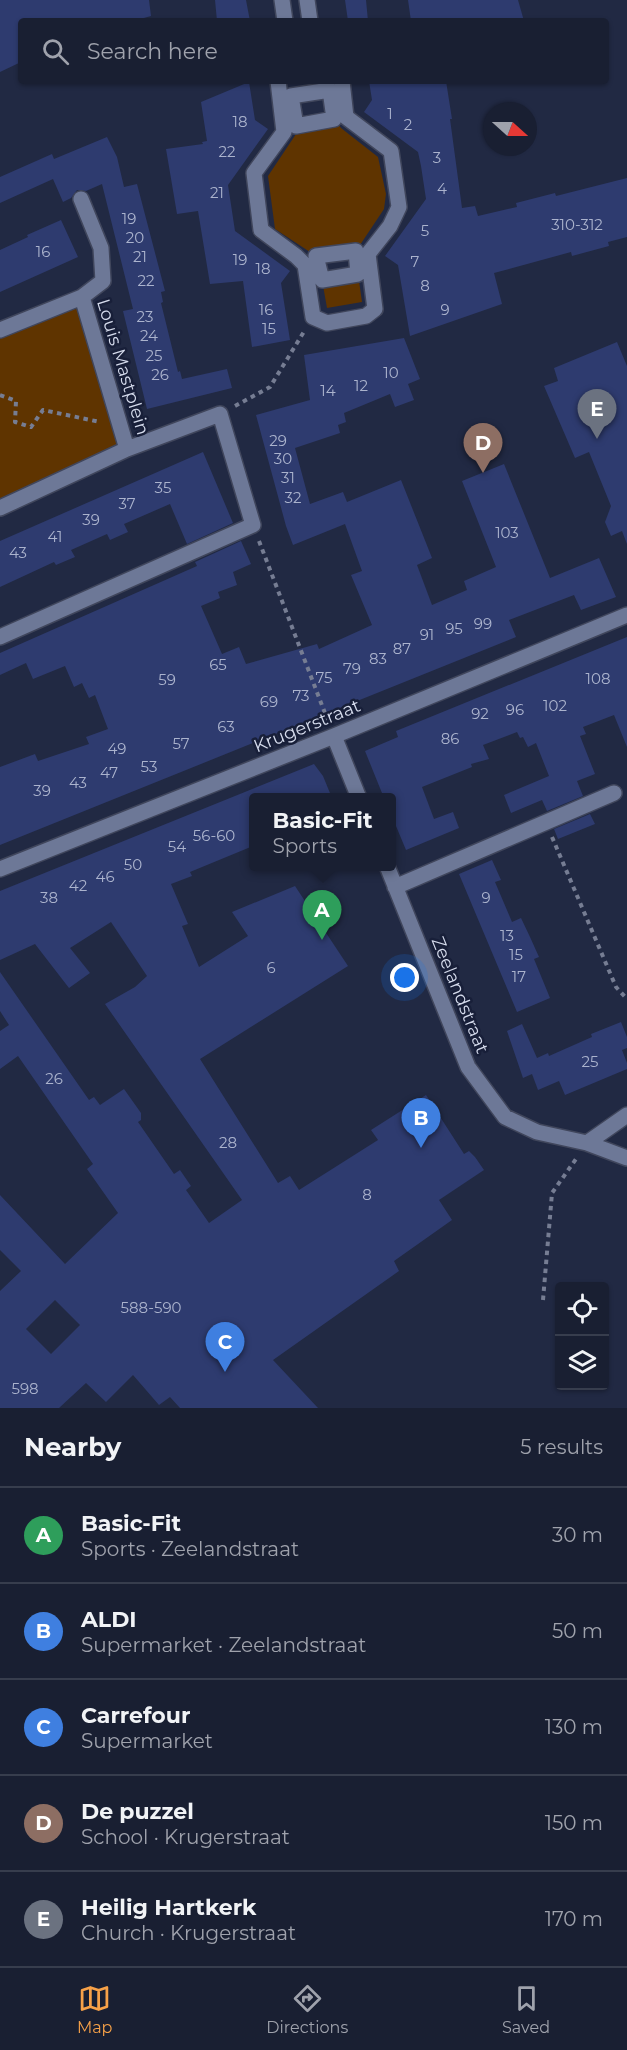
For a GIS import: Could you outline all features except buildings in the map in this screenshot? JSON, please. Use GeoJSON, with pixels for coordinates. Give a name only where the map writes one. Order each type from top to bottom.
{"type":"FeatureCollection","features":[{"type":"Feature","properties":{"kind":"street"},"geometry":{"type":"LineString","coordinates":[[282,0],[285,18]]}},
{"type":"Feature","properties":{"kind":"street"},"geometry":{"type":"LineString","coordinates":[[307,0],[310,18]]}},
{"type":"Feature","properties":{"kind":"street"},"geometry":{"type":"LineString","coordinates":[[278,84],[284,132],[254,173],[261,230],[305,265],[313,317],[327,323],[366,316],[375,309],[368,255],[390,226],[399,207],[391,151],[340,118],[342,84]]}},
{"type":"Feature","properties":{"kind":"street","name":"Louis Mastplein"},"geometry":{"type":"LineString","coordinates":[[0,330],[82,297],[103,281],[101,248],[81,199]]}},
{"type":"Feature","properties":{"kind":"street","name":"Louis Mastplein"},"geometry":{"type":"LineString","coordinates":[[82,297],[128,449]]}},
{"type":"Feature","properties":{"kind":"street"},"geometry":{"type":"LineString","coordinates":[[0,637],[253,525],[220,414]]}},
{"type":"Feature","properties":{"kind":"street","name":"Louis Mastplein"},"geometry":{"type":"LineString","coordinates":[[0,508],[128,449],[220,414]]}},
{"type":"Feature","properties":{"kind":"street","name":"Krugerstraat"},"geometry":{"type":"LineString","coordinates":[[0,869],[334,736],[627,615]]}},
{"type":"Feature","properties":{"kind":"street"},"geometry":{"type":"LineString","coordinates":[[334,736],[357,793]]}},
{"type":"Feature","properties":{"kind":"street"},"geometry":{"type":"LineString","coordinates":[[395,887],[614,794]]}},
{"type":"Feature","properties":{"kind":"street","name":"Zeelandstraat"},"geometry":{"type":"LineString","coordinates":[[389,871],[468,1067],[506,1117],[537,1132],[587,1143],[627,1158]]}},
{"type":"Feature","properties":{"kind":"street"},"geometry":{"type":"LineString","coordinates":[[587,1143],[627,1115]]}},
{"type":"Feature","properties":{"kind":"path"},"geometry":{"type":"LineString","coordinates":[[220,414],[270,387],[313,317]]}},
{"type":"Feature","properties":{"kind":"path"},"geometry":{"type":"LineString","coordinates":[[0,395],[16,401],[15,422],[31,427],[43,410],[121,427]]}},
{"type":"Feature","properties":{"kind":"path"},"geometry":{"type":"LineString","coordinates":[[253,525],[334,736]]}},
{"type":"Feature","properties":{"kind":"path"},"geometry":{"type":"LineString","coordinates":[[546,822],[616,987],[627,999]]}},
{"type":"Feature","properties":{"kind":"path"},"geometry":{"type":"LineString","coordinates":[[543,1300],[552,1193],[587,1143]]}},
{"type":"Feature","properties":{"kind":"shaded area"},"geometry":{"type":"Polygon","coordinates":[[[334,119],[341,128],[378,157],[386,194],[384,209],[356,251],[316,256],[275,229],[268,176],[296,134],[296,126],[334,119]]]}},
{"type":"Feature","properties":{"kind":"shaded area"},"geometry":{"type":"Polygon","coordinates":[[[358,274],[362,302],[327,308],[322,280],[358,274]]]}},
{"type":"Feature","properties":{"kind":"shaded area"},"geometry":{"type":"Polygon","coordinates":[[[82,297],[127,449],[0,508],[0,331],[82,297]]]}},
{"type":"Feature","properties":{"kind":"place","name":"Heilig Hartkerk"},"geometry":{"type":"Point","coordinates":[597,439]}},
{"type":"Feature","properties":{"kind":"place","name":"De puzzel"},"geometry":{"type":"Point","coordinates":[483,473]}},
{"type":"Feature","properties":{"kind":"place","name":"Basic-Fit"},"geometry":{"type":"Point","coordinates":[322,940]}},
{"type":"Feature","properties":{"kind":"place","name":"ALDI"},"geometry":{"type":"Point","coordinates":[421,1148]}},
{"type":"Feature","properties":{"kind":"place","name":"Carrefour"},"geometry":{"type":"Point","coordinates":[225,1372]}}]}
